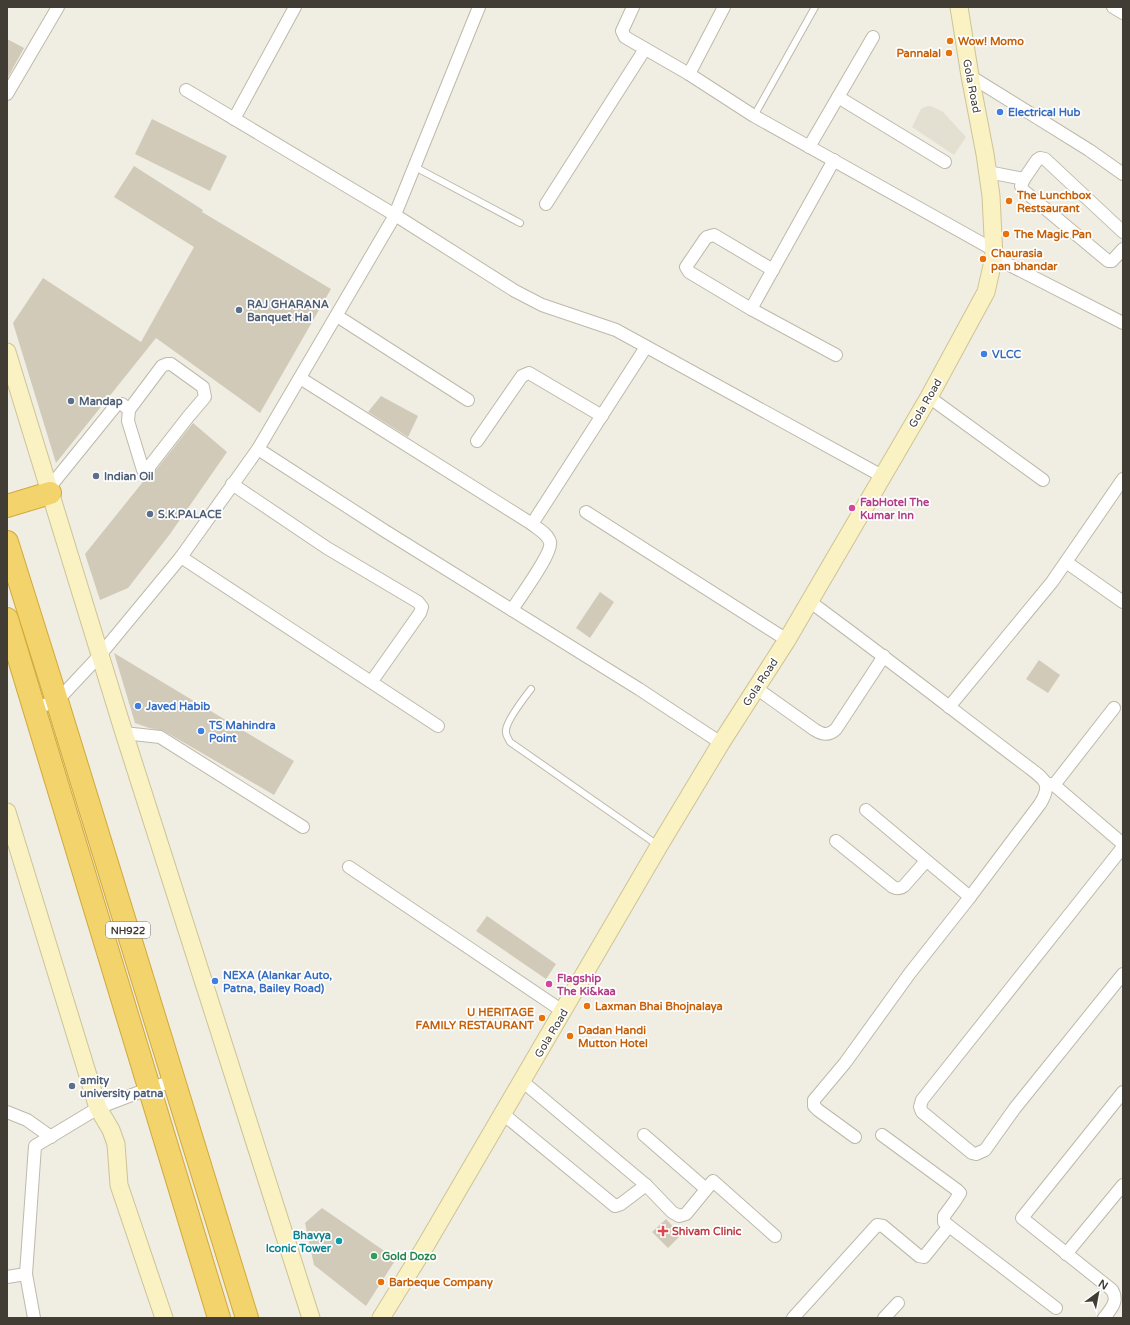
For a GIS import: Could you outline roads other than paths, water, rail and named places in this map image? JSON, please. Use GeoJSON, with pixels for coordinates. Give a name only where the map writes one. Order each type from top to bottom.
{"type":"FeatureCollection","features":[{"type":"Feature","properties":{"kind":"highway"},"geometry":{"type":"LineString","coordinates":[[7,506],[50,491]]}},
{"type":"Feature","properties":{"kind":"highway","name":"NH922"},"geometry":{"type":"LineString","coordinates":[[7,542],[57,700],[246,1318]]}},
{"type":"Feature","properties":{"kind":"highway","name":"NH922"},"geometry":{"type":"LineString","coordinates":[[7,619],[219,1318]]}},
{"type":"Feature","properties":{"kind":"street"},"geometry":{"type":"LineString","coordinates":[[7,94],[58,7]]}},
{"type":"Feature","properties":{"kind":"street"},"geometry":{"type":"LineString","coordinates":[[234,119],[295,7]]}},
{"type":"Feature","properties":{"kind":"street"},"geometry":{"type":"LineString","coordinates":[[34,708],[57,700],[100,655],[181,557],[258,449],[395,215],[479,7]]}},
{"type":"Feature","properties":{"kind":"street"},"geometry":{"type":"LineString","coordinates":[[633,7],[623,28],[623,34],[630,40],[689,74],[754,116],[834,160],[994,253],[1121,318]]}},
{"type":"Feature","properties":{"kind":"street"},"geometry":{"type":"LineString","coordinates":[[689,74],[724,7]]}},
{"type":"Feature","properties":{"kind":"street","name":"Gola Road"},"geometry":{"type":"LineString","coordinates":[[383,1317],[564,1012],[659,846],[721,743],[787,640],[929,397],[986,292],[991,275],[994,253],[991,196],[959,7]]}},
{"type":"Feature","properties":{"kind":"street"},"geometry":{"type":"LineString","coordinates":[[1113,7],[1123,13]]}},
{"type":"Feature","properties":{"kind":"street"},"geometry":{"type":"LineString","coordinates":[[809,147],[873,37]]}},
{"type":"Feature","properties":{"kind":"street"},"geometry":{"type":"LineString","coordinates":[[546,204],[645,49]]}},
{"type":"Feature","properties":{"kind":"street"},"geometry":{"type":"LineString","coordinates":[[970,76],[1025,109],[1089,150],[1123,174]]}},
{"type":"Feature","properties":{"kind":"street"},"geometry":{"type":"LineString","coordinates":[[186,90],[395,215],[515,291],[557,310],[602,325],[646,347],[882,476]]}},
{"type":"Feature","properties":{"kind":"street"},"geometry":{"type":"LineString","coordinates":[[838,97],[945,162]]}},
{"type":"Feature","properties":{"kind":"street"},"geometry":{"type":"LineString","coordinates":[[1123,232],[1045,159],[1040,158],[1037,160],[1024,179],[1021,186],[1023,190],[1108,261],[1112,261],[1123,250]]}},
{"type":"Feature","properties":{"kind":"street"},"geometry":{"type":"LineString","coordinates":[[751,309],[834,160]]}},
{"type":"Feature","properties":{"kind":"street"},"geometry":{"type":"LineString","coordinates":[[988,172],[1024,179]]}},
{"type":"Feature","properties":{"kind":"street"},"geometry":{"type":"LineString","coordinates":[[773,270],[714,235],[705,239],[687,264],[686,268],[689,272],[751,309],[836,355]]}},
{"type":"Feature","properties":{"kind":"street"},"geometry":{"type":"LineString","coordinates":[[337,316],[468,400]]}},
{"type":"Feature","properties":{"kind":"street"},"geometry":{"type":"LineString","coordinates":[[532,524],[646,347]]}},
{"type":"Feature","properties":{"kind":"street"},"geometry":{"type":"LineString","coordinates":[[7,352],[124,733],[311,1318]]}},
{"type":"Feature","properties":{"kind":"street"},"geometry":{"type":"LineString","coordinates":[[166,364],[171,364],[204,387],[206,397],[188,417],[149,467],[149,470],[143,470],[128,421],[129,410],[162,366],[166,364]]}},
{"type":"Feature","properties":{"kind":"street"},"geometry":{"type":"LineString","coordinates":[[477,441],[522,376],[529,373],[602,416]]}},
{"type":"Feature","properties":{"kind":"street"},"geometry":{"type":"LineString","coordinates":[[300,378],[532,524],[547,536],[550,540],[550,546],[545,559],[512,610]]}},
{"type":"Feature","properties":{"kind":"street"},"geometry":{"type":"LineString","coordinates":[[929,397],[1043,480]]}},
{"type":"Feature","properties":{"kind":"street"},"geometry":{"type":"LineString","coordinates":[[50,491],[117,404],[122,404],[129,410]]}},
{"type":"Feature","properties":{"kind":"street"},"geometry":{"type":"LineString","coordinates":[[258,449],[639,689],[721,743]]}},
{"type":"Feature","properties":{"kind":"street"},"geometry":{"type":"LineString","coordinates":[[949,706],[1052,582],[1123,479]]}},
{"type":"Feature","properties":{"kind":"street"},"geometry":{"type":"LineString","coordinates":[[232,484],[327,548],[418,602],[422,607],[420,613],[372,681]]}},
{"type":"Feature","properties":{"kind":"street"},"geometry":{"type":"LineString","coordinates":[[586,512],[787,640]]}},
{"type":"Feature","properties":{"kind":"street"},"geometry":{"type":"LineString","coordinates":[[181,557],[372,681],[438,726]]}},
{"type":"Feature","properties":{"kind":"street"},"geometry":{"type":"LineString","coordinates":[[1066,562],[1123,602]]}},
{"type":"Feature","properties":{"kind":"street"},"geometry":{"type":"LineString","coordinates":[[809,601],[884,656],[1028,766],[1123,846],[922,1100],[920,1107],[922,1112],[972,1153],[976,1154],[984,1150],[1015,1108],[1123,974]]}},
{"type":"Feature","properties":{"kind":"street"},"geometry":{"type":"LineString","coordinates":[[756,688],[815,730],[822,734],[832,733],[884,656]]}},
{"type":"Feature","properties":{"kind":"street"},"geometry":{"type":"LineString","coordinates":[[855,1137],[818,1110],[814,1106],[814,1100],[845,1063],[910,973],[970,897],[1040,804],[1050,784],[1114,708]]}},
{"type":"Feature","properties":{"kind":"street"},"geometry":{"type":"LineString","coordinates":[[124,733],[160,737],[303,827]]}},
{"type":"Feature","properties":{"kind":"street"},"geometry":{"type":"LineString","coordinates":[[866,810],[970,897]]}},
{"type":"Feature","properties":{"kind":"street"},"geometry":{"type":"LineString","coordinates":[[7,812],[98,1108],[111,1130],[116,1144],[119,1185],[164,1318]]}},
{"type":"Feature","properties":{"kind":"street"},"geometry":{"type":"LineString","coordinates":[[836,841],[896,888],[904,886],[926,860]]}},
{"type":"Feature","properties":{"kind":"street"},"geometry":{"type":"LineString","coordinates":[[349,867],[564,1012]]}},
{"type":"Feature","properties":{"kind":"street"},"geometry":{"type":"LineString","coordinates":[[34,1318],[26,1274],[35,1146],[98,1108],[150,1088],[174,1081]]}},
{"type":"Feature","properties":{"kind":"street"},"geometry":{"type":"LineString","coordinates":[[522,1081],[646,1185],[672,1212],[679,1216],[686,1214],[713,1181],[774,1236]]}},
{"type":"Feature","properties":{"kind":"street"},"geometry":{"type":"LineString","coordinates":[[1104,1318],[1119,1294],[1115,1294],[1022,1218],[1123,1092]]}},
{"type":"Feature","properties":{"kind":"street"},"geometry":{"type":"LineString","coordinates":[[7,1112],[27,1120],[50,1136]]}},
{"type":"Feature","properties":{"kind":"street"},"geometry":{"type":"LineString","coordinates":[[503,1114],[615,1206],[621,1204],[646,1185]]}},
{"type":"Feature","properties":{"kind":"street"},"geometry":{"type":"LineString","coordinates":[[644,1135],[706,1189]]}},
{"type":"Feature","properties":{"kind":"street"},"geometry":{"type":"LineString","coordinates":[[882,1135],[960,1193],[944,1216],[944,1222],[948,1226],[1056,1308]]}},
{"type":"Feature","properties":{"kind":"street"},"geometry":{"type":"LineString","coordinates":[[1066,1254],[1123,1186]]}},
{"type":"Feature","properties":{"kind":"street"},"geometry":{"type":"LineString","coordinates":[[793,1318],[877,1225],[883,1226],[919,1256],[924,1257],[948,1226]]}},
{"type":"Feature","properties":{"kind":"street"},"geometry":{"type":"LineString","coordinates":[[7,1277],[26,1274]]}},
{"type":"Feature","properties":{"kind":"street"},"geometry":{"type":"LineString","coordinates":[[884,1318],[898,1302]]}},
{"type":"Feature","properties":{"kind":"lane"},"geometry":{"type":"LineString","coordinates":[[754,116],[815,7]]}},
{"type":"Feature","properties":{"kind":"lane"},"geometry":{"type":"LineString","coordinates":[[414,167],[520,223]]}},
{"type":"Feature","properties":{"kind":"lane"},"geometry":{"type":"LineString","coordinates":[[530,689],[508,724],[506,731],[510,742],[659,846]]}},
{"type":"Feature","properties":{"kind":"place","name":"Wow! Momo"},"geometry":{"type":"Point","coordinates":[950,41]}},
{"type":"Feature","properties":{"kind":"place","name":"Pannalal"},"geometry":{"type":"Point","coordinates":[949,53]}},
{"type":"Feature","properties":{"kind":"place","name":"Electrical Hub"},"geometry":{"type":"Point","coordinates":[1000,112]}},
{"type":"Feature","properties":{"kind":"place","name":"The Lunchbox Restsaurant"},"geometry":{"type":"Point","coordinates":[1009,201]}},
{"type":"Feature","properties":{"kind":"place","name":"The Magic Pan"},"geometry":{"type":"Point","coordinates":[1006,234]}},
{"type":"Feature","properties":{"kind":"place","name":"Chaurasia pan bhandar"},"geometry":{"type":"Point","coordinates":[983,259]}},
{"type":"Feature","properties":{"kind":"place","name":"RAJ GHARANA Banquet Hal"},"geometry":{"type":"Point","coordinates":[239,310]}},
{"type":"Feature","properties":{"kind":"place","name":"VLCC"},"geometry":{"type":"Point","coordinates":[984,354]}},
{"type":"Feature","properties":{"kind":"place","name":"Mandap"},"geometry":{"type":"Point","coordinates":[71,401]}},
{"type":"Feature","properties":{"kind":"place","name":"Indian Oil"},"geometry":{"type":"Point","coordinates":[96,476]}},
{"type":"Feature","properties":{"kind":"place","name":"FabHotel The Kumar Inn"},"geometry":{"type":"Point","coordinates":[852,508]}},
{"type":"Feature","properties":{"kind":"place","name":"S.K.PALACE"},"geometry":{"type":"Point","coordinates":[150,514]}},
{"type":"Feature","properties":{"kind":"place","name":"Javed Habib"},"geometry":{"type":"Point","coordinates":[138,706]}},
{"type":"Feature","properties":{"kind":"place","name":"TS Mahindra Point"},"geometry":{"type":"Point","coordinates":[201,731]}},
{"type":"Feature","properties":{"kind":"place","name":"NEXA (Alankar Auto, Patna, Bailey Road)"},"geometry":{"type":"Point","coordinates":[215,981]}},
{"type":"Feature","properties":{"kind":"place","name":"Flagship The Ki&kaa"},"geometry":{"type":"Point","coordinates":[549,984]}},
{"type":"Feature","properties":{"kind":"place","name":"Laxman Bhai Bhojnalaya"},"geometry":{"type":"Point","coordinates":[587,1006]}},
{"type":"Feature","properties":{"kind":"place","name":"U HERITAGE FAMILY RESTAURANT"},"geometry":{"type":"Point","coordinates":[542,1018]}},
{"type":"Feature","properties":{"kind":"place","name":"Dadan Handi Mutton Hotel"},"geometry":{"type":"Point","coordinates":[570,1036]}},
{"type":"Feature","properties":{"kind":"place","name":"amity university patna"},"geometry":{"type":"Point","coordinates":[72,1086]}},
{"type":"Feature","properties":{"kind":"place","name":"Shivam Clinic"},"geometry":{"type":"Point","coordinates":[663,1231]}},
{"type":"Feature","properties":{"kind":"place","name":"Bhavya Iconic Tower"},"geometry":{"type":"Point","coordinates":[339,1241]}},
{"type":"Feature","properties":{"kind":"place","name":"Gold Dozo"},"geometry":{"type":"Point","coordinates":[374,1256]}},
{"type":"Feature","properties":{"kind":"place","name":"Barbeque Company"},"geometry":{"type":"Point","coordinates":[381,1282]}}]}
